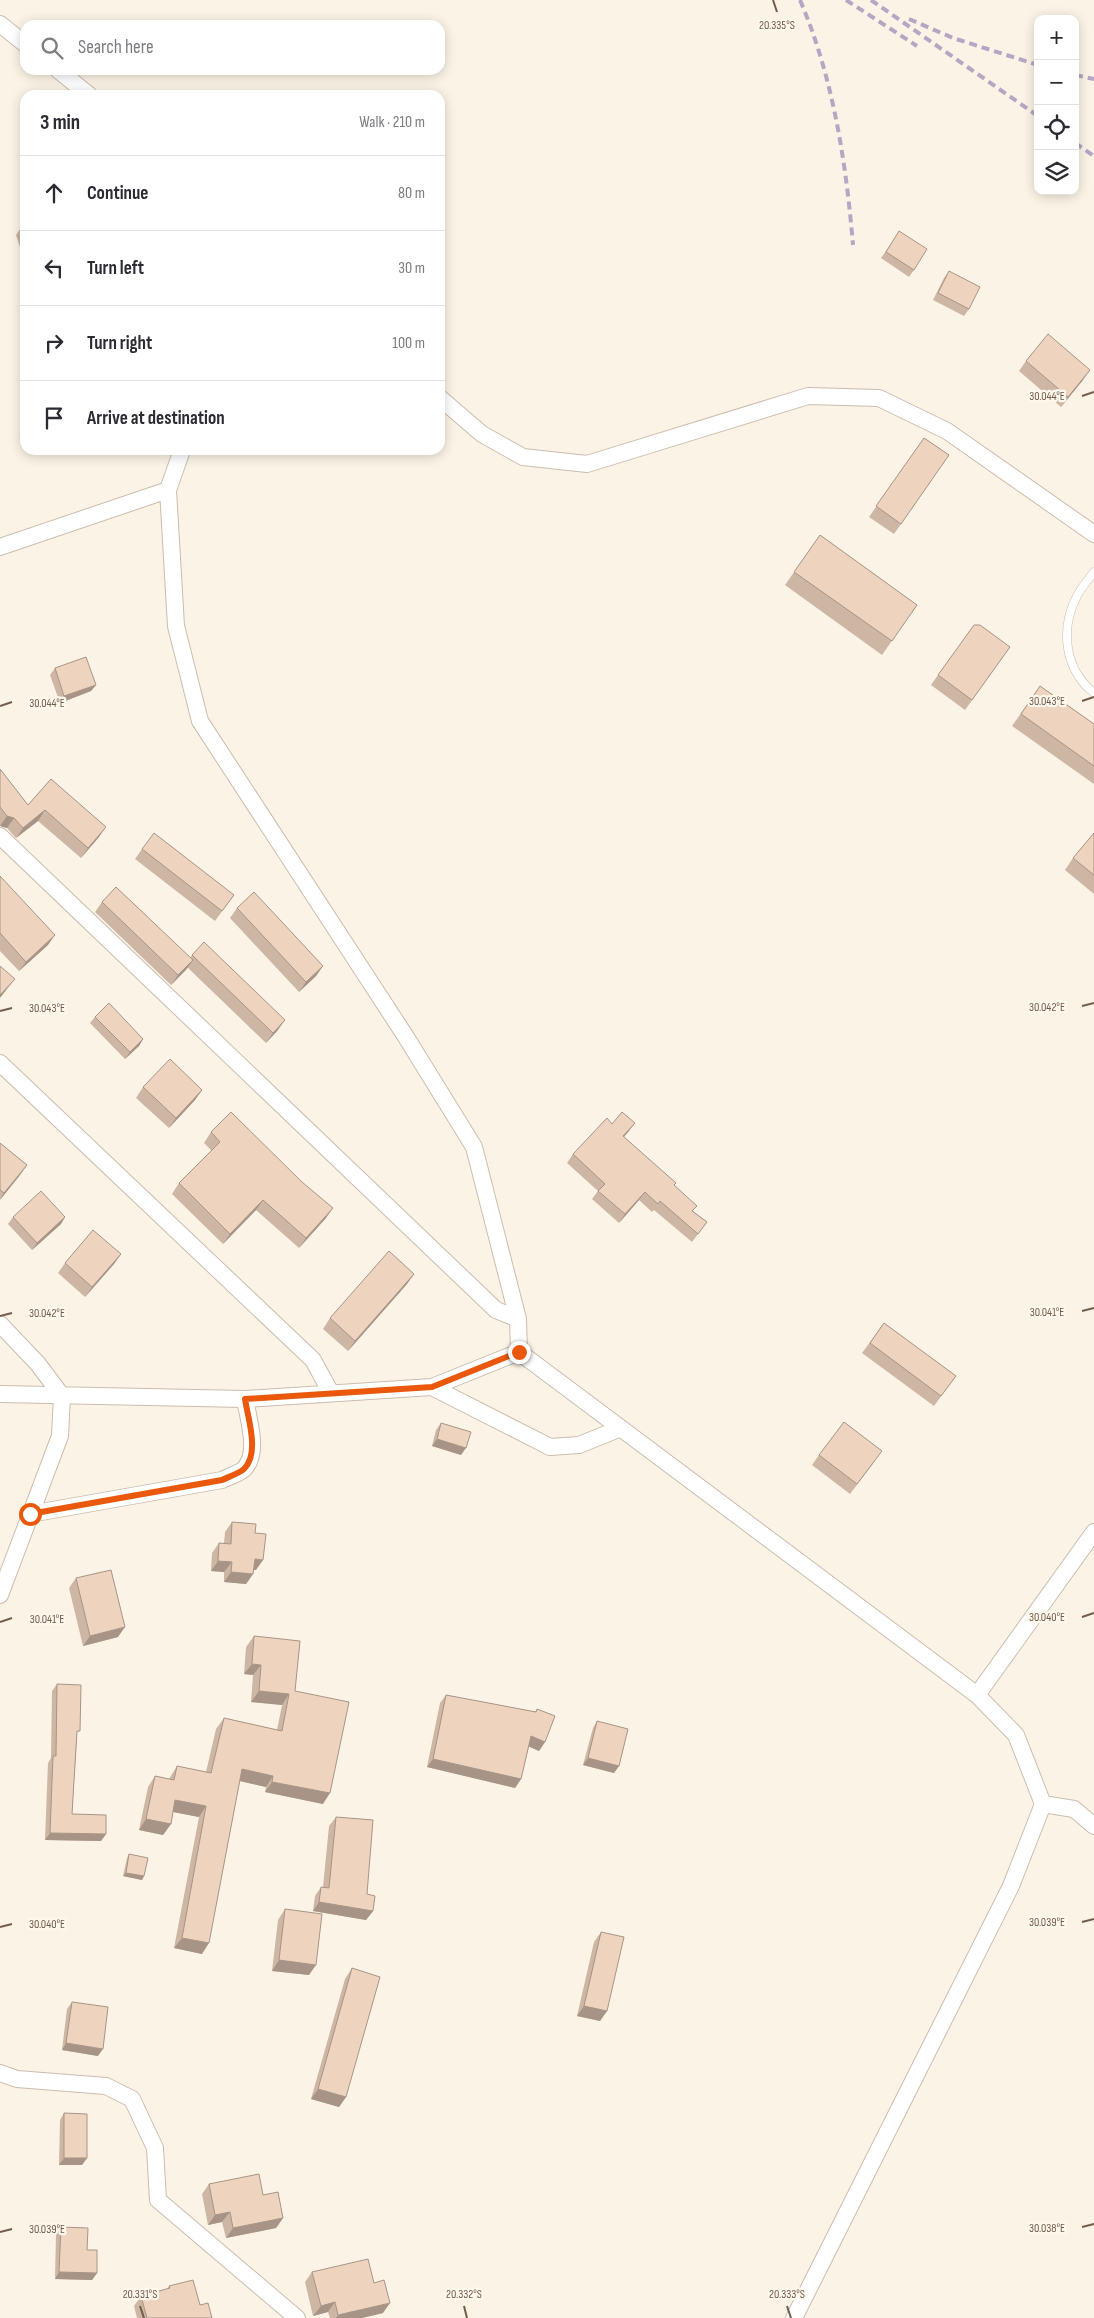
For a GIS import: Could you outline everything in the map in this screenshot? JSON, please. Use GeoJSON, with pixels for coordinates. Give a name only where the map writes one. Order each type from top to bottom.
{"type":"FeatureCollection","features":[{"type":"Feature","properties":{"kind":"street"},"geometry":{"type":"LineString","coordinates":[[0,24],[20,40]]}},
{"type":"Feature","properties":{"kind":"street"},"geometry":{"type":"LineString","coordinates":[[64,75],[83,90]]}},
{"type":"Feature","properties":{"kind":"street"},"geometry":{"type":"LineString","coordinates":[[445,402],[482,434],[523,457],[588,464],[808,396],[879,398],[947,431],[1094,534]]}},
{"type":"Feature","properties":{"kind":"street"},"geometry":{"type":"LineString","coordinates":[[180,455],[168,490],[176,626],[200,721],[401,1029],[474,1147],[518,1319],[519,1352]]}},
{"type":"Feature","properties":{"kind":"street"},"geometry":{"type":"LineString","coordinates":[[0,547],[168,490]]}},
{"type":"Feature","properties":{"kind":"street"},"geometry":{"type":"LineString","coordinates":[[0,836],[496,1310],[518,1319]]}},
{"type":"Feature","properties":{"kind":"street"},"geometry":{"type":"LineString","coordinates":[[0,1063],[313,1360],[331,1393]]}},
{"type":"Feature","properties":{"kind":"street"},"geometry":{"type":"LineString","coordinates":[[0,1324],[38,1364],[62,1396],[60,1436],[0,1595]]}},
{"type":"Feature","properties":{"kind":"street"},"geometry":{"type":"LineString","coordinates":[[0,1394],[245,1399],[432,1387],[519,1352]]}},
{"type":"Feature","properties":{"kind":"street"},"geometry":{"type":"LineString","coordinates":[[519,1352],[977,1695],[1016,1735],[1043,1804],[1011,1886],[794,2318]]}},
{"type":"Feature","properties":{"kind":"street"},"geometry":{"type":"LineString","coordinates":[[432,1387],[550,1447],[580,1444],[621,1428]]}},
{"type":"Feature","properties":{"kind":"street"},"geometry":{"type":"LineString","coordinates":[[30,1514],[222,1480],[243,1470],[250,1460],[252,1444],[245,1399]]}},
{"type":"Feature","properties":{"kind":"street"},"geometry":{"type":"LineString","coordinates":[[977,1695],[1094,1532]]}},
{"type":"Feature","properties":{"kind":"street"},"geometry":{"type":"LineString","coordinates":[[1043,1804],[1074,1809],[1094,1826]]}},
{"type":"Feature","properties":{"kind":"street"},"geometry":{"type":"LineString","coordinates":[[0,2073],[17,2079],[106,2086],[132,2099],[155,2148],[158,2200],[298,2318]]}},
{"type":"Feature","properties":{"kind":"lane"},"geometry":{"type":"LineString","coordinates":[[1094,572],[1076,598],[1065,634],[1073,667],[1094,694]]}},
{"type":"Feature","properties":{"kind":"building"},"geometry":{"type":"Polygon","coordinates":[[[899,231],[927,249],[914,270],[886,252],[899,231]]]}},
{"type":"Feature","properties":{"kind":"building"},"geometry":{"type":"Polygon","coordinates":[[[949,271],[980,287],[969,309],[938,293],[949,271]]]}},
{"type":"Feature","properties":{"kind":"building"},"geometry":{"type":"Polygon","coordinates":[[[1048,334],[1090,370],[1068,397],[1026,361],[1048,334]]]}},
{"type":"Feature","properties":{"kind":"building"},"geometry":{"type":"Polygon","coordinates":[[[924,438],[949,455],[901,524],[876,506],[924,438]]]}},
{"type":"Feature","properties":{"kind":"building"},"geometry":{"type":"Polygon","coordinates":[[[820,535],[917,605],[892,641],[794,572],[820,535]]]}},
{"type":"Feature","properties":{"kind":"building"},"geometry":{"type":"Polygon","coordinates":[[[974,625],[980,625],[1010,647],[972,700],[938,675],[974,625]]]}},
{"type":"Feature","properties":{"kind":"building"},"geometry":{"type":"Polygon","coordinates":[[[86,657],[96,685],[64,696],[55,668],[86,657]]]}},
{"type":"Feature","properties":{"kind":"building"},"geometry":{"type":"Polygon","coordinates":[[[1040,686],[1094,724],[1094,766],[1021,714],[1040,686]]]}},
{"type":"Feature","properties":{"kind":"building"},"geometry":{"type":"Polygon","coordinates":[[[0,769],[28,805],[51,779],[106,827],[88,848],[45,810],[23,828],[14,818],[7,816],[0,807],[0,769]]]}},
{"type":"Feature","properties":{"kind":"building"},"geometry":{"type":"Polygon","coordinates":[[[154,833],[234,895],[222,911],[142,849],[154,833]]]}},
{"type":"Feature","properties":{"kind":"building"},"geometry":{"type":"Polygon","coordinates":[[[1094,833],[1094,875],[1073,858],[1094,833]]]}},
{"type":"Feature","properties":{"kind":"building"},"geometry":{"type":"Polygon","coordinates":[[[0,876],[55,935],[26,962],[0,933],[0,876]]]}},
{"type":"Feature","properties":{"kind":"building"},"geometry":{"type":"Polygon","coordinates":[[[116,887],[193,960],[178,975],[102,902],[116,887]]]}},
{"type":"Feature","properties":{"kind":"building"},"geometry":{"type":"Polygon","coordinates":[[[254,892],[323,966],[306,982],[237,908],[254,892]]]}},
{"type":"Feature","properties":{"kind":"building"},"geometry":{"type":"Polygon","coordinates":[[[204,942],[285,1020],[273,1033],[192,955],[204,942]]]}},
{"type":"Feature","properties":{"kind":"building"},"geometry":{"type":"Polygon","coordinates":[[[0,966],[15,979],[0,995],[0,966]]]}},
{"type":"Feature","properties":{"kind":"building"},"geometry":{"type":"Polygon","coordinates":[[[109,1003],[143,1039],[130,1052],[95,1017],[109,1003]]]}},
{"type":"Feature","properties":{"kind":"building"},"geometry":{"type":"Polygon","coordinates":[[[170,1059],[202,1090],[176,1118],[143,1087],[170,1059]]]}},
{"type":"Feature","properties":{"kind":"building"},"geometry":{"type":"Polygon","coordinates":[[[231,1112],[302,1182],[333,1208],[306,1238],[263,1200],[230,1234],[179,1183],[220,1142],[211,1132],[231,1112]]]}},
{"type":"Feature","properties":{"kind":"building"},"geometry":{"type":"Polygon","coordinates":[[[622,1112],[635,1123],[623,1136],[676,1183],[674,1185],[697,1206],[692,1211],[707,1222],[698,1234],[660,1201],[658,1204],[645,1192],[625,1214],[598,1191],[605,1184],[573,1154],[607,1118],[612,1124],[622,1112]]]}},
{"type":"Feature","properties":{"kind":"building"},"geometry":{"type":"Polygon","coordinates":[[[0,1143],[27,1165],[4,1193],[0,1190],[0,1143]]]}},
{"type":"Feature","properties":{"kind":"building"},"geometry":{"type":"Polygon","coordinates":[[[41,1191],[65,1217],[37,1243],[13,1217],[41,1191]]]}},
{"type":"Feature","properties":{"kind":"building"},"geometry":{"type":"Polygon","coordinates":[[[93,1230],[121,1254],[92,1287],[65,1263],[93,1230]]]}},
{"type":"Feature","properties":{"kind":"building"},"geometry":{"type":"Polygon","coordinates":[[[389,1251],[414,1274],[355,1341],[330,1318],[389,1251]]]}},
{"type":"Feature","properties":{"kind":"building"},"geometry":{"type":"Polygon","coordinates":[[[884,1323],[956,1376],[941,1396],[870,1343],[884,1323]]]}},
{"type":"Feature","properties":{"kind":"building"},"geometry":{"type":"Polygon","coordinates":[[[844,1422],[882,1451],[857,1484],[819,1455],[844,1422]]]}},
{"type":"Feature","properties":{"kind":"building"},"geometry":{"type":"Polygon","coordinates":[[[441,1423],[471,1432],[466,1448],[437,1439],[441,1423]]]}},
{"type":"Feature","properties":{"kind":"building"},"geometry":{"type":"Polygon","coordinates":[[[232,1522],[256,1524],[255,1533],[266,1534],[263,1560],[255,1559],[253,1574],[231,1572],[232,1562],[218,1561],[219,1543],[231,1544],[232,1522]]]}},
{"type":"Feature","properties":{"kind":"building"},"geometry":{"type":"Polygon","coordinates":[[[111,1570],[125,1627],[90,1636],[76,1578],[111,1570]]]}},
{"type":"Feature","properties":{"kind":"building"},"geometry":{"type":"Polygon","coordinates":[[[254,1636],[300,1641],[295,1691],[349,1702],[330,1793],[272,1782],[273,1776],[242,1769],[209,1943],[182,1938],[206,1806],[175,1800],[171,1824],[146,1819],[155,1776],[174,1780],[177,1766],[211,1773],[224,1718],[282,1731],[289,1694],[259,1691],[261,1665],[252,1664],[254,1636]]]}},
{"type":"Feature","properties":{"kind":"building"},"geometry":{"type":"Polygon","coordinates":[[[57,1684],[81,1685],[80,1731],[77,1731],[72,1814],[106,1815],[106,1834],[50,1833],[53,1756],[56,1756],[57,1684]]]}},
{"type":"Feature","properties":{"kind":"building"},"geometry":{"type":"Polygon","coordinates":[[[446,1695],[536,1712],[537,1709],[555,1716],[545,1742],[531,1736],[521,1779],[433,1759],[446,1695]]]}},
{"type":"Feature","properties":{"kind":"building"},"geometry":{"type":"Polygon","coordinates":[[[597,1721],[628,1729],[619,1766],[588,1758],[597,1721]]]}},
{"type":"Feature","properties":{"kind":"building"},"geometry":{"type":"Polygon","coordinates":[[[336,1817],[373,1820],[367,1894],[375,1896],[373,1911],[319,1902],[321,1887],[329,1888],[336,1817]]]}},
{"type":"Feature","properties":{"kind":"building"},"geometry":{"type":"Polygon","coordinates":[[[129,1854],[148,1858],[144,1876],[126,1873],[129,1854]]]}},
{"type":"Feature","properties":{"kind":"building"},"geometry":{"type":"Polygon","coordinates":[[[285,1909],[322,1914],[316,1965],[279,1960],[285,1909]]]}},
{"type":"Feature","properties":{"kind":"building"},"geometry":{"type":"Polygon","coordinates":[[[601,1932],[624,1937],[607,2011],[584,2006],[601,1932]]]}},
{"type":"Feature","properties":{"kind":"building"},"geometry":{"type":"Polygon","coordinates":[[[352,1968],[380,1977],[346,2097],[318,2089],[352,1968]]]}},
{"type":"Feature","properties":{"kind":"building"},"geometry":{"type":"Polygon","coordinates":[[[72,2002],[108,2007],[103,2049],[66,2043],[72,2002]]]}},
{"type":"Feature","properties":{"kind":"building"},"geometry":{"type":"Polygon","coordinates":[[[64,2113],[87,2114],[87,2158],[64,2158],[64,2113]]]}},
{"type":"Feature","properties":{"kind":"building"},"geometry":{"type":"Polygon","coordinates":[[[259,2174],[263,2195],[278,2192],[283,2218],[233,2228],[230,2212],[215,2215],[209,2184],[259,2174]]]}},
{"type":"Feature","properties":{"kind":"building"},"geometry":{"type":"Polygon","coordinates":[[[61,2227],[88,2228],[87,2250],[97,2250],[97,2273],[59,2272],[61,2227]]]}},
{"type":"Feature","properties":{"kind":"building"},"geometry":{"type":"Polygon","coordinates":[[[368,2259],[374,2283],[384,2280],[390,2303],[338,2315],[335,2302],[321,2306],[312,2272],[368,2259]]]}},
{"type":"Feature","properties":{"kind":"building"},"geometry":{"type":"Polygon","coordinates":[[[193,2280],[200,2305],[208,2303],[212,2318],[147,2318],[141,2296],[193,2280]]]}},
{"type":"Feature","properties":{"kind":"railway"},"geometry":{"type":"LineString","coordinates":[[800,0],[821,59],[836,120],[842,151],[853,245]]}},
{"type":"Feature","properties":{"kind":"railway"},"geometry":{"type":"LineString","coordinates":[[846,0],[917,46]]}},
{"type":"Feature","properties":{"kind":"railway"},"geometry":{"type":"LineString","coordinates":[[871,0],[1034,113]]}},
{"type":"Feature","properties":{"kind":"railway"},"geometry":{"type":"LineString","coordinates":[[909,19],[953,38],[1034,64]]}},
{"type":"Feature","properties":{"kind":"railway"},"geometry":{"type":"LineString","coordinates":[[1079,76],[1094,79]]}},
{"type":"Feature","properties":{"kind":"railway"},"geometry":{"type":"LineString","coordinates":[[1079,146],[1094,156]]}},
{"type":"Feature","properties":{"kind":"route"},"geometry":{"type":"LineString","coordinates":[[30,1514],[222,1480],[243,1470],[250,1460],[252,1444],[245,1399],[432,1387],[519,1352]]}}]}
